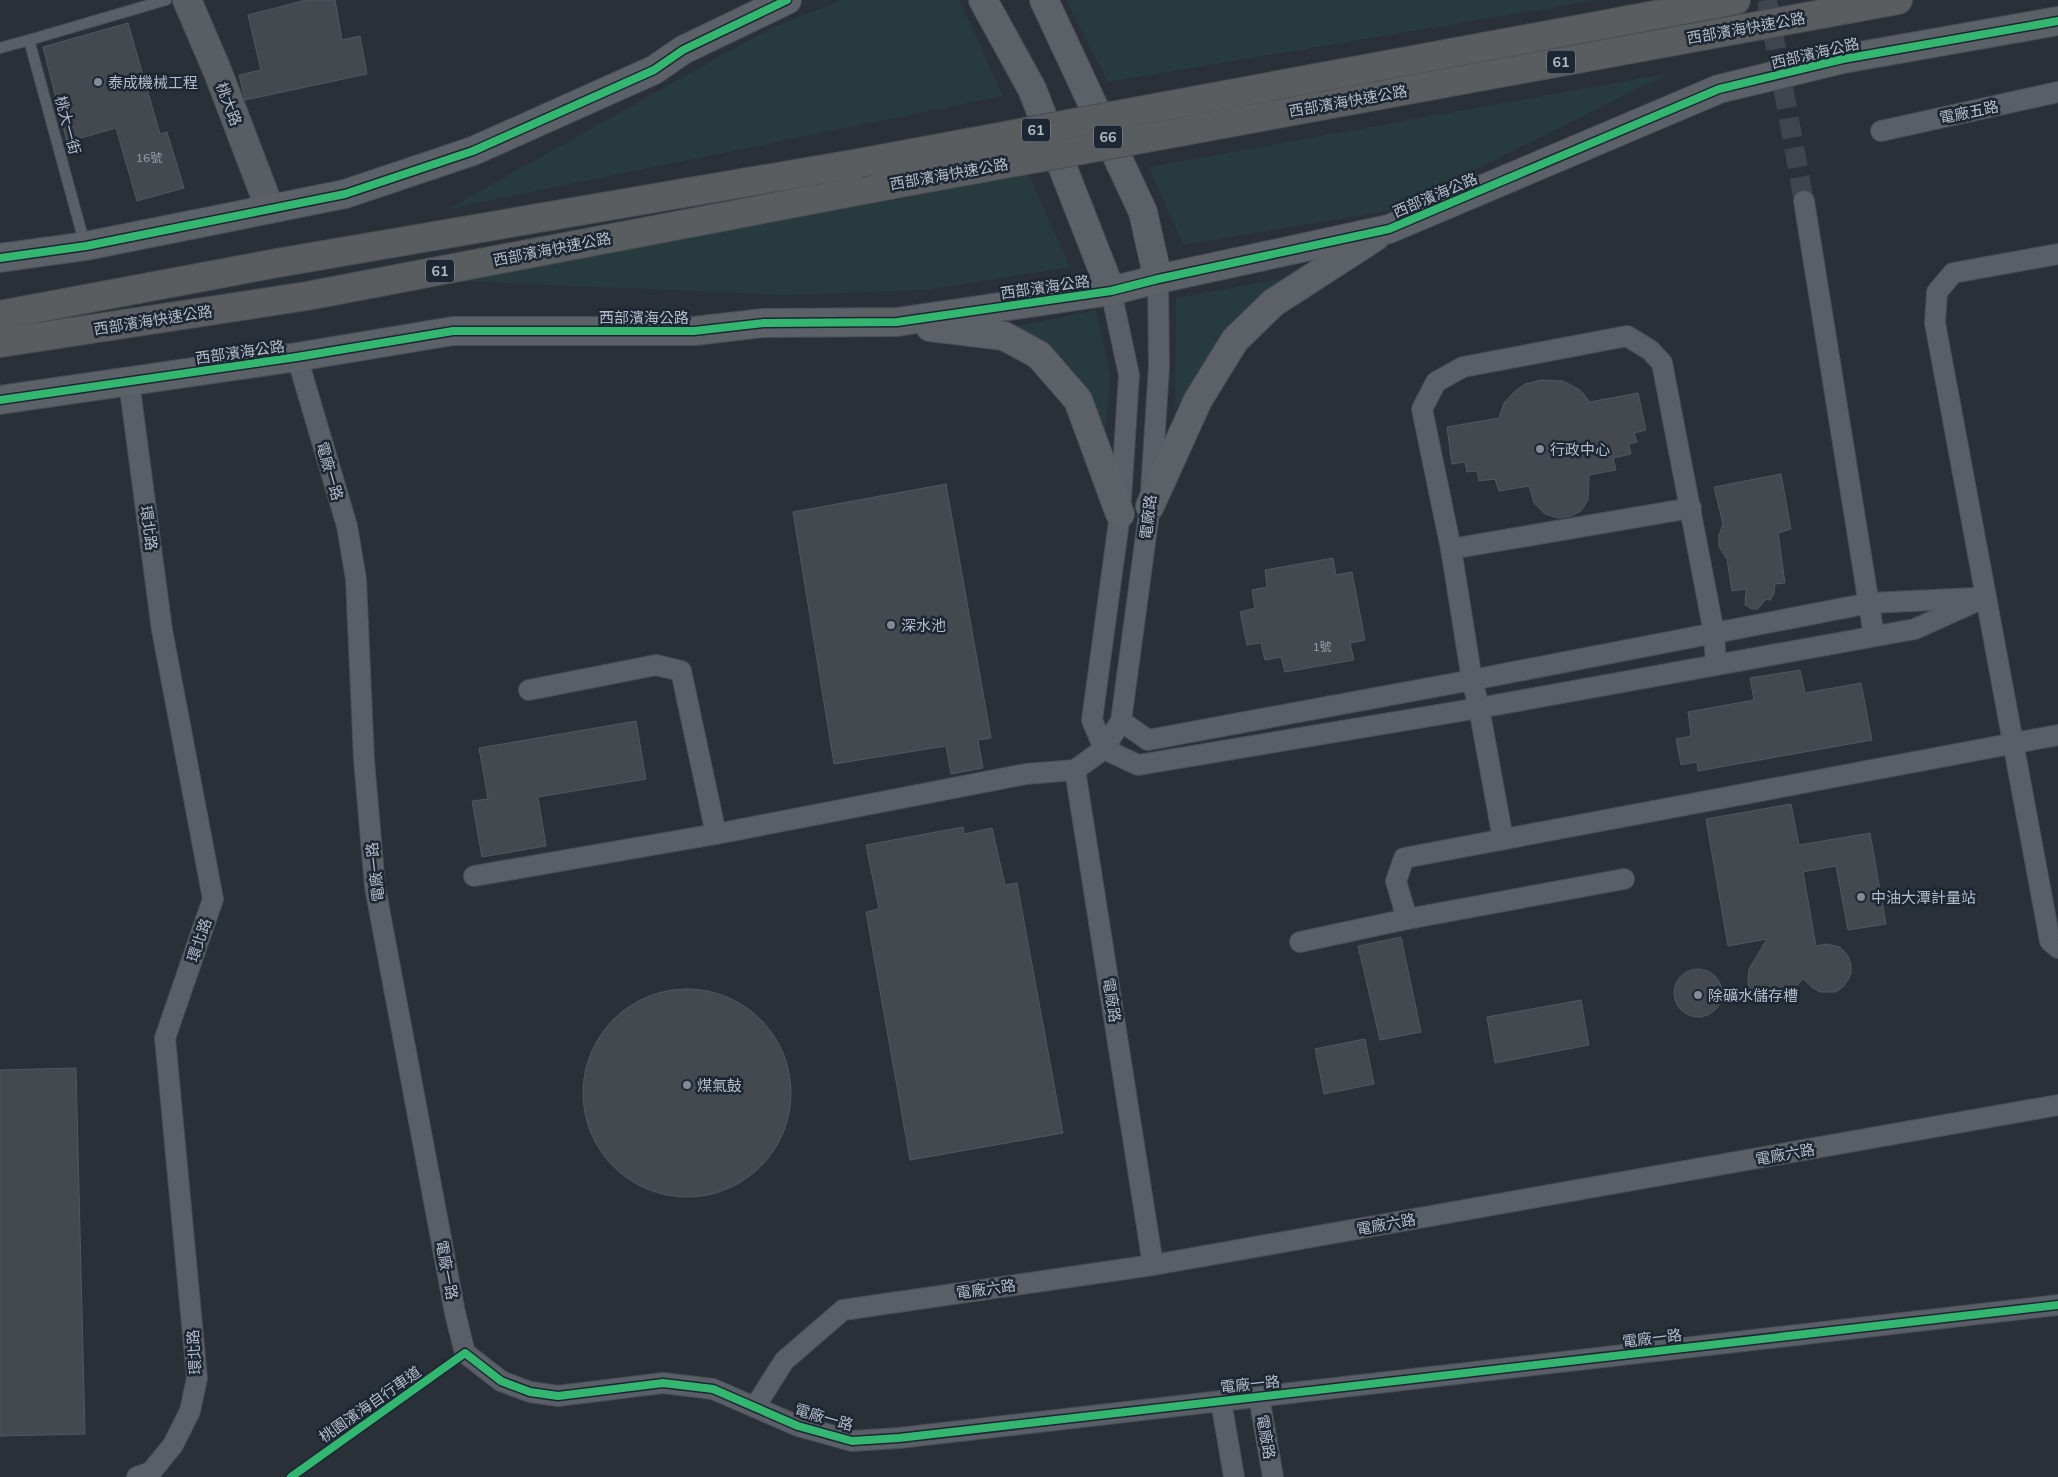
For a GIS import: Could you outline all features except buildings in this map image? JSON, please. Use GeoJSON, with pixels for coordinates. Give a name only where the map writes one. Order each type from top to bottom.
{"type":"FeatureCollection","features":[{"type":"Feature","properties":{"kind":"highway","name":"西部濱海快速公路"},"geometry":{"type":"LineString","coordinates":[[0,315],[277,263],[859,163],[1736,0]]}},
{"type":"Feature","properties":{"kind":"highway","name":"西部濱海快速公路"},"geometry":{"type":"LineString","coordinates":[[0,343],[307,296],[878,186],[1898,0]]}},
{"type":"Feature","properties":{"kind":"main road"},"geometry":{"type":"LineString","coordinates":[[0,258],[86,246],[345,194],[473,151],[654,70],[748,0]]}},
{"type":"Feature","properties":{"kind":"main road"},"geometry":{"type":"LineString","coordinates":[[683,50],[787,0]]}},
{"type":"Feature","properties":{"kind":"main road"},"geometry":{"type":"LineString","coordinates":[[983,0],[1032,89],[1111,291]]}},
{"type":"Feature","properties":{"kind":"main road","name":"66"},"geometry":{"type":"LineString","coordinates":[[1044,0],[1143,212],[1158,279]]}},
{"type":"Feature","properties":{"kind":"main road","name":"西部濱海公路"},"geometry":{"type":"LineString","coordinates":[[0,400],[297,358],[453,331],[694,331],[764,323],[897,322],[1111,291],[1389,228],[1719,89],[1843,59],[2058,21]]}},
{"type":"Feature","properties":{"kind":"main road"},"geometry":{"type":"LineString","coordinates":[[1150,506],[1198,400],[1235,340],[1273,303],[1389,228]]}},
{"type":"Feature","properties":{"kind":"main road"},"geometry":{"type":"LineString","coordinates":[[897,322],[1004,336],[1040,356],[1078,400],[1120,514]]}},
{"type":"Feature","properties":{"kind":"street","name":"桃大路"},"geometry":{"type":"LineString","coordinates":[[187,0],[217,70],[270,209]]}},
{"type":"Feature","properties":{"kind":"street","name":"電廠五路"},"geometry":{"type":"LineString","coordinates":[[1881,131],[2058,92]]}},
{"type":"Feature","properties":{"kind":"street"},"geometry":{"type":"LineString","coordinates":[[1804,201],[1874,636]]}},
{"type":"Feature","properties":{"kind":"street"},"geometry":{"type":"LineString","coordinates":[[2058,254],[1953,273],[1937,292],[1935,323],[2050,940],[2058,948]]}},
{"type":"Feature","properties":{"kind":"street","name":"電廠路"},"geometry":{"type":"LineString","coordinates":[[1153,1265],[1075,770],[1104,749],[1121,722],[1150,506],[1159,367],[1158,279]]}},
{"type":"Feature","properties":{"kind":"street","name":"電廠路"},"geometry":{"type":"LineString","coordinates":[[1104,749],[1092,720],[1120,514],[1129,375],[1111,291]]}},
{"type":"Feature","properties":{"kind":"street"},"geometry":{"type":"LineString","coordinates":[[1503,839],[1480,708],[1472,680],[1451,548],[1422,409],[1436,382],[1463,367],[1627,336],[1650,350],[1662,363],[1714,633],[1716,665]]}},
{"type":"Feature","properties":{"kind":"street","name":"電廠一路"},"geometry":{"type":"LineString","coordinates":[[297,358],[346,526],[356,579],[364,760],[375,887],[455,1313],[465,1353],[501,1381],[530,1392],[558,1396],[663,1384],[714,1389],[798,1426],[852,1441],[899,1438],[2058,1305]]}},
{"type":"Feature","properties":{"kind":"street","name":"環北路"},"geometry":{"type":"LineString","coordinates":[[129,382],[162,630],[213,899],[164,1038],[197,1378],[190,1411],[173,1445],[151,1472],[137,1477]]}},
{"type":"Feature","properties":{"kind":"street"},"geometry":{"type":"LineString","coordinates":[[1451,548],[1691,508]]}},
{"type":"Feature","properties":{"kind":"street"},"geometry":{"type":"LineString","coordinates":[[1121,722],[1148,740],[1870,603],[1986,597]]}},
{"type":"Feature","properties":{"kind":"street"},"geometry":{"type":"LineString","coordinates":[[1104,749],[1138,765],[1480,708],[1915,629],[1986,597]]}},
{"type":"Feature","properties":{"kind":"street"},"geometry":{"type":"LineString","coordinates":[[529,690],[656,665],[681,671],[716,834]]}},
{"type":"Feature","properties":{"kind":"street"},"geometry":{"type":"LineString","coordinates":[[1407,919],[1396,881],[1404,858],[2058,735]]}},
{"type":"Feature","properties":{"kind":"street"},"geometry":{"type":"LineString","coordinates":[[474,876],[716,834],[1026,774],[1075,770]]}},
{"type":"Feature","properties":{"kind":"street"},"geometry":{"type":"LineString","coordinates":[[1300,942],[1407,919],[1624,879]]}},
{"type":"Feature","properties":{"kind":"street","name":"電廠六路"},"geometry":{"type":"LineString","coordinates":[[754,1407],[784,1361],[843,1310],[1153,1265],[2058,1106]]}},
{"type":"Feature","properties":{"kind":"street","name":"電廠路"},"geometry":{"type":"LineString","coordinates":[[1259,1397],[1273,1477]]}},
{"type":"Feature","properties":{"kind":"street"},"geometry":{"type":"LineString","coordinates":[[1221,1401],[1234,1477]]}},
{"type":"Feature","properties":{"kind":"lane"},"geometry":{"type":"LineString","coordinates":[[0,48],[166,0]]}},
{"type":"Feature","properties":{"kind":"lane","name":"桃大一街"},"geometry":{"type":"LineString","coordinates":[[29,40],[86,246]]}},
{"type":"Feature","properties":{"kind":"green space"},"geometry":{"type":"Polygon","coordinates":[[[842,0],[959,0],[1003,96],[448,209],[767,30],[842,0]]]}},
{"type":"Feature","properties":{"kind":"green space"},"geometry":{"type":"Polygon","coordinates":[[[1066,0],[1598,0],[1108,82],[1066,0]]]}},
{"type":"Feature","properties":{"kind":"green space"},"geometry":{"type":"Polygon","coordinates":[[[1670,73],[1393,210],[1183,245],[1149,167],[1670,73]]]}},
{"type":"Feature","properties":{"kind":"green space"},"geometry":{"type":"Polygon","coordinates":[[[1029,175],[1070,267],[927,290],[785,295],[456,281],[1029,175]]]}},
{"type":"Feature","properties":{"kind":"green space"},"geometry":{"type":"Polygon","coordinates":[[[1289,277],[1224,336],[1175,410],[1176,298],[1289,277]]]}},
{"type":"Feature","properties":{"kind":"green space"},"geometry":{"type":"Polygon","coordinates":[[[1096,310],[1111,378],[1104,436],[1004,329],[1096,310]]]}},
{"type":"Feature","properties":{"kind":"tunnel"},"geometry":{"type":"LineString","coordinates":[[1767,0],[1804,201]]}},
{"type":"Feature","properties":{"kind":"cycle path"},"geometry":{"type":"LineString","coordinates":[[0,258],[86,246],[345,194],[473,151],[654,70],[683,50],[787,0]]}},
{"type":"Feature","properties":{"kind":"cycle path"},"geometry":{"type":"LineString","coordinates":[[0,400],[297,357],[453,331],[694,331],[764,323],[897,322],[1111,291],[1389,229],[1719,89],[1843,59],[2058,21]]}},
{"type":"Feature","properties":{"kind":"cycle path","name":"桃園濱海自行車道"},"geometry":{"type":"LineString","coordinates":[[291,1477],[465,1353],[501,1381],[530,1392],[558,1396],[663,1383],[713,1389],[798,1426],[852,1441],[899,1438],[2058,1305]]}},
{"type":"Feature","properties":{"kind":"place","name":"泰成機械工程"},"geometry":{"type":"Point","coordinates":[98,82]}},
{"type":"Feature","properties":{"kind":"place","name":"行政中心"},"geometry":{"type":"Point","coordinates":[1540,449]}},
{"type":"Feature","properties":{"kind":"place","name":"深水池"},"geometry":{"type":"Point","coordinates":[891,625]}},
{"type":"Feature","properties":{"kind":"place","name":"中油大潭計量站"},"geometry":{"type":"Point","coordinates":[1861,897]}},
{"type":"Feature","properties":{"kind":"place","name":"除礦水儲存槽"},"geometry":{"type":"Point","coordinates":[1698,995]}},
{"type":"Feature","properties":{"kind":"place","name":"煤氣鼓"},"geometry":{"type":"Point","coordinates":[687,1085]}}]}
